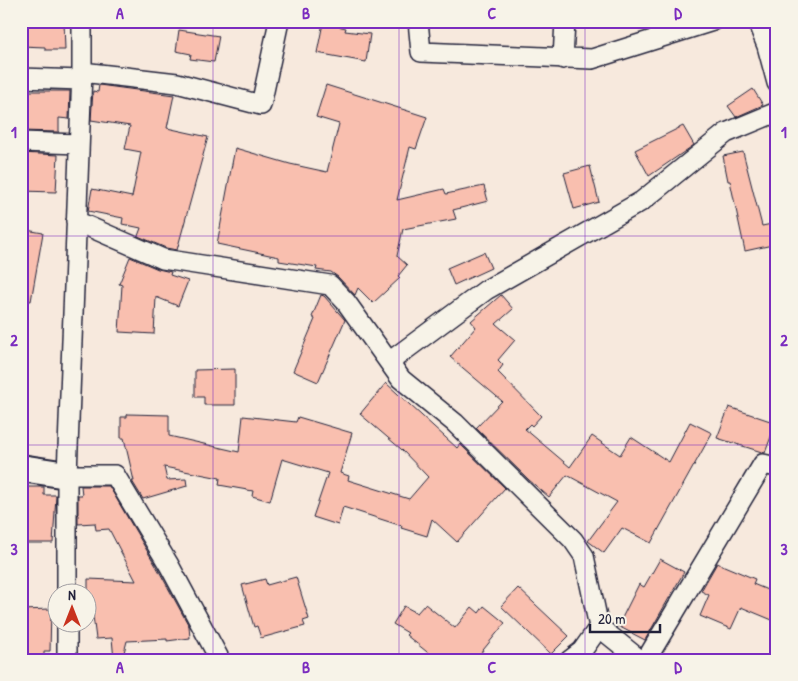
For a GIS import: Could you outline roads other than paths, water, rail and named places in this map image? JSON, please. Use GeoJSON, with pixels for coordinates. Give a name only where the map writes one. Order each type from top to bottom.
{"type":"FeatureCollection","features":[{"type":"Feature","properties":{"kind":"street"},"geometry":{"type":"LineString","coordinates":[[67,584],[67,475],[82,76],[82,21]]}},
{"type":"Feature","properties":{"kind":"street"},"geometry":{"type":"LineString","coordinates":[[21,78],[82,76],[177,83],[261,106],[280,21]]}},
{"type":"Feature","properties":{"kind":"street"},"geometry":{"type":"LineString","coordinates":[[418,21],[421,52],[563,59],[592,59],[714,21]]}},
{"type":"Feature","properties":{"kind":"street"},"geometry":{"type":"LineString","coordinates":[[563,59],[566,21]]}},
{"type":"Feature","properties":{"kind":"street"},"geometry":{"type":"LineString","coordinates":[[757,21],[767,46],[777,83]]}},
{"type":"Feature","properties":{"kind":"street"},"geometry":{"type":"LineString","coordinates":[[389,362],[486,290],[642,201],[726,133],[777,112]]}},
{"type":"Feature","properties":{"kind":"street"},"geometry":{"type":"LineString","coordinates":[[21,142],[79,144]]}},
{"type":"Feature","properties":{"kind":"street"},"geometry":{"type":"LineString","coordinates":[[76,221],[163,259],[330,285],[346,302],[401,379],[455,422],[573,540],[584,556],[599,627],[640,660]]}},
{"type":"Feature","properties":{"kind":"street"},"geometry":{"type":"LineString","coordinates":[[646,660],[763,464],[777,467]]}},
{"type":"Feature","properties":{"kind":"street"},"geometry":{"type":"LineString","coordinates":[[21,468],[67,475],[115,475],[168,565],[220,660]]}},
{"type":"Feature","properties":{"kind":"street"},"geometry":{"type":"LineString","coordinates":[[570,660],[582,651],[599,627]]}},
{"type":"Feature","properties":{"kind":"street"},"geometry":{"type":"LineString","coordinates":[[67,634],[67,660]]}}]}
